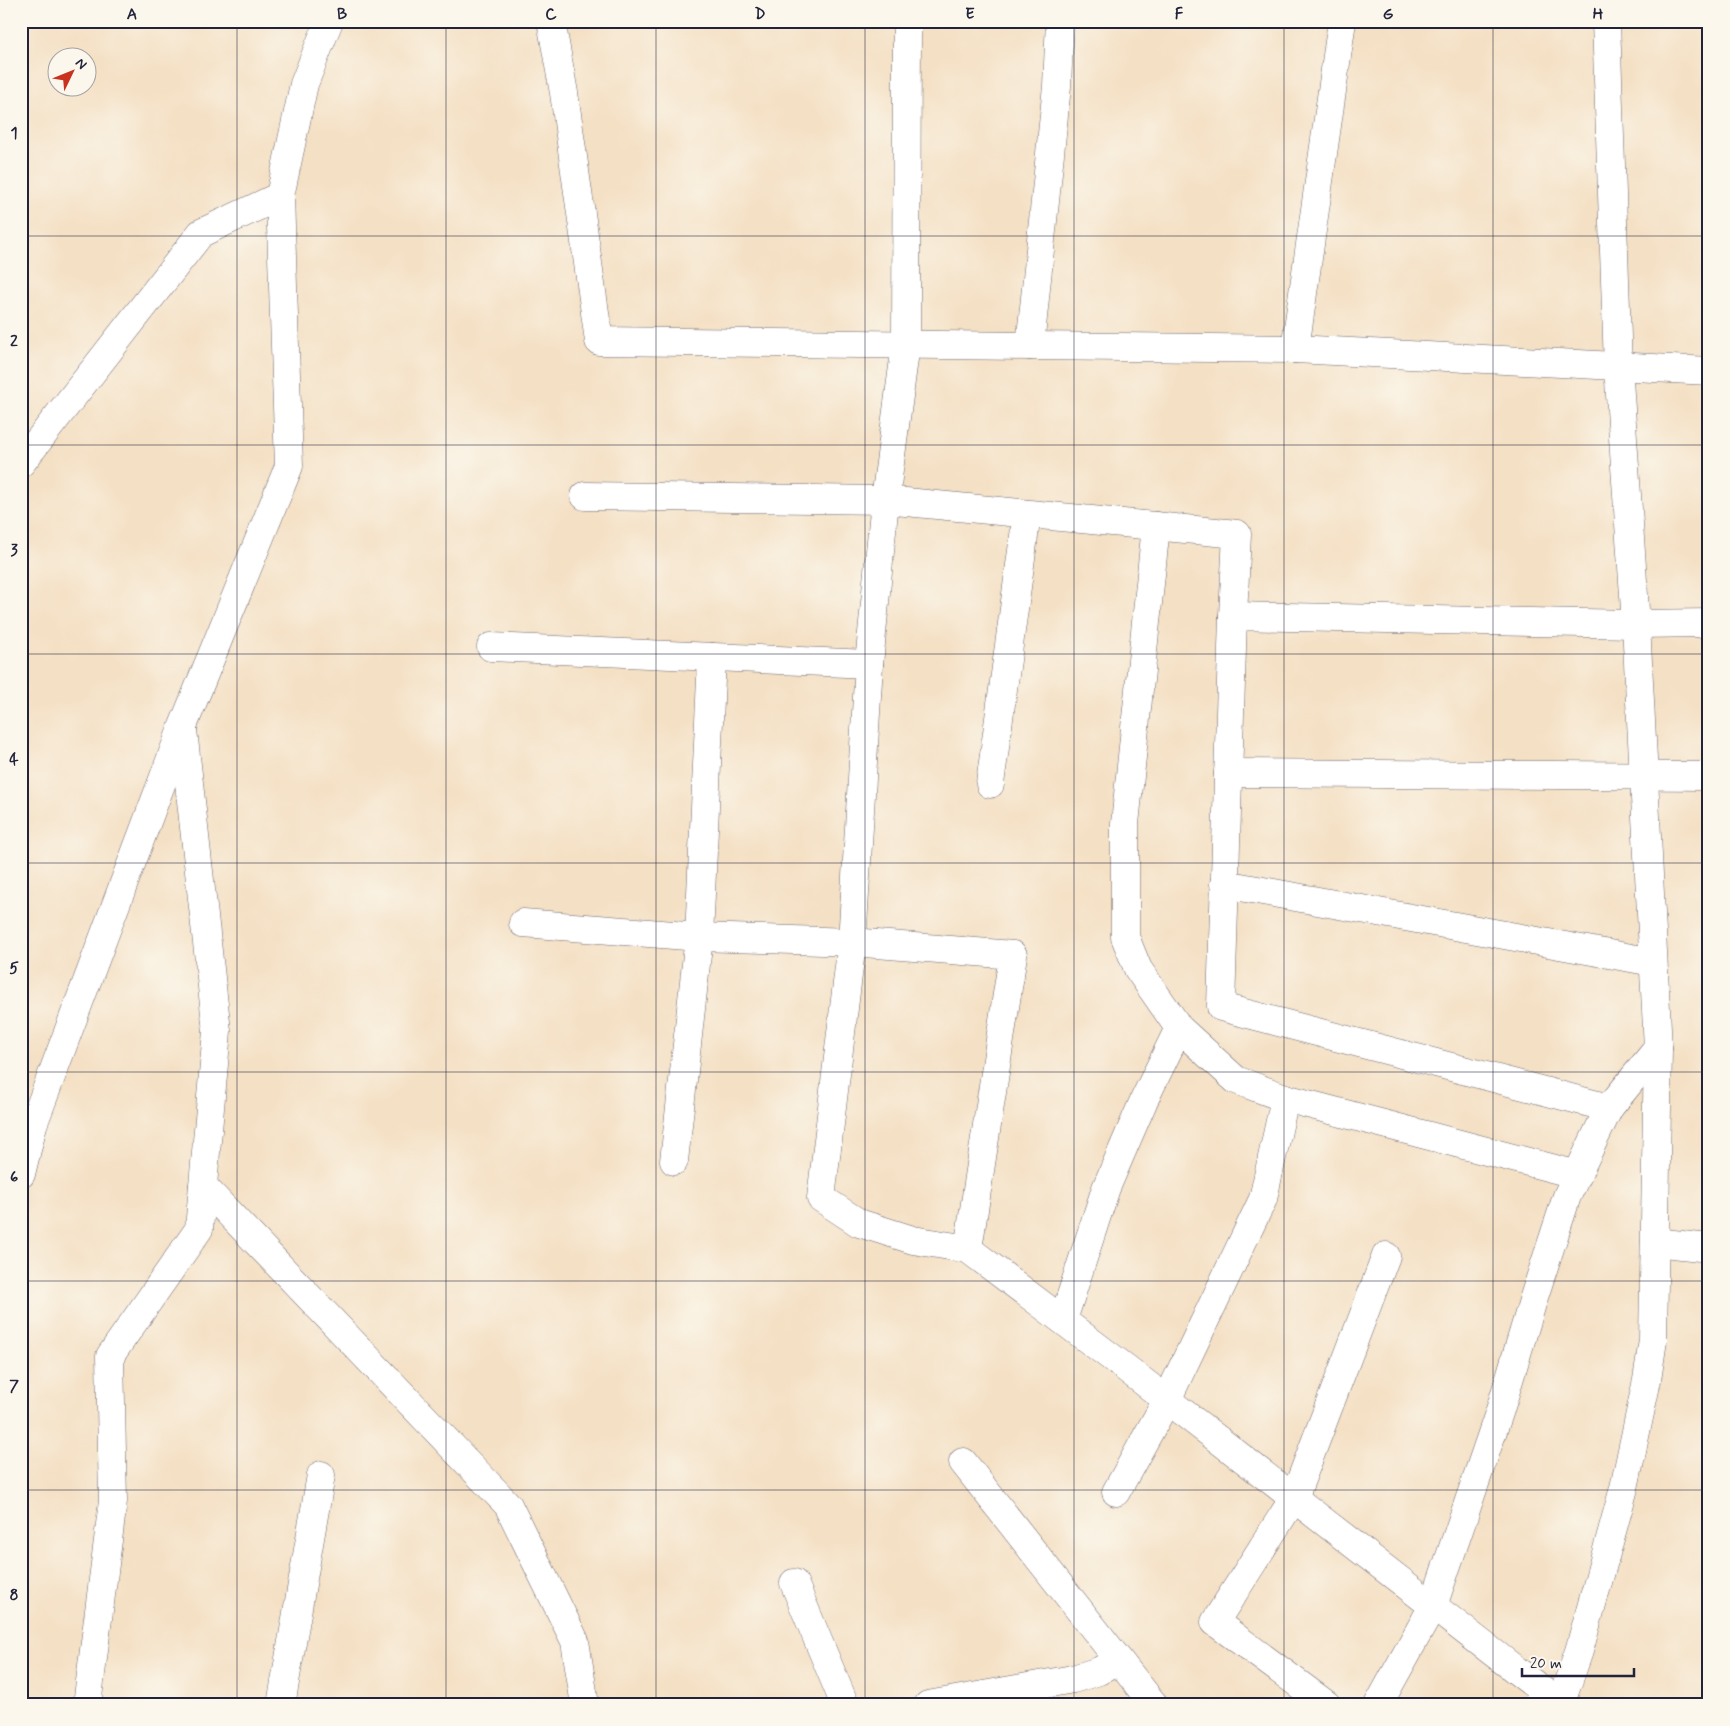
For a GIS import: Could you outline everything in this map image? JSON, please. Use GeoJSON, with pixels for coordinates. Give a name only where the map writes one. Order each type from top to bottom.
{"type":"FeatureCollection","features":[{"type":"Feature","properties":{"kind":"street"},"geometry":{"type":"LineString","coordinates":[[21,1174],[33,1125],[182,726],[289,466],[280,196],[304,84],[329,21]]}},
{"type":"Feature","properties":{"kind":"street"},"geometry":{"type":"LineString","coordinates":[[551,21],[564,93],[600,341],[1296,349],[1709,371]]}},
{"type":"Feature","properties":{"kind":"street"},"geometry":{"type":"LineString","coordinates":[[907,21],[906,344],[885,500],[869,664],[852,942],[821,1198],[859,1223],[913,1240],[968,1249],[1167,1400],[1560,1705],[1579,1651],[1624,1488],[1647,1380],[1653,1340],[1658,1048],[1636,624],[1618,366],[1606,21]]}},
{"type":"Feature","properties":{"kind":"street"},"geometry":{"type":"LineString","coordinates":[[1030,346],[1057,86],[1060,21]]}},
{"type":"Feature","properties":{"kind":"street"},"geometry":{"type":"LineString","coordinates":[[1296,349],[1342,21]]}},
{"type":"Feature","properties":{"kind":"street"},"geometry":{"type":"LineString","coordinates":[[21,463],[201,233],[280,196]]}},
{"type":"Feature","properties":{"kind":"street"},"geometry":{"type":"LineString","coordinates":[[585,496],[885,500],[1237,534],[1221,1007],[1609,1108]]}},
{"type":"Feature","properties":{"kind":"street"},"geometry":{"type":"LineString","coordinates":[[990,784],[1027,514]]}},
{"type":"Feature","properties":{"kind":"street"},"geometry":{"type":"LineString","coordinates":[[1156,526],[1125,824],[1126,937],[1138,969],[1179,1028],[1236,1080],[1285,1098],[1578,1175]]}},
{"type":"Feature","properties":{"kind":"street"},"geometry":{"type":"LineString","coordinates":[[1233,616],[1636,624],[1709,623]]}},
{"type":"Feature","properties":{"kind":"street"},"geometry":{"type":"LineString","coordinates":[[491,647],[869,664]]}},
{"type":"Feature","properties":{"kind":"street"},"geometry":{"type":"LineString","coordinates":[[674,1161],[700,937],[712,657]]}},
{"type":"Feature","properties":{"kind":"street"},"geometry":{"type":"LineString","coordinates":[[87,1705],[113,1501],[110,1356],[199,1229],[204,1186],[217,1031],[182,726]]}},
{"type":"Feature","properties":{"kind":"street"},"geometry":{"type":"LineString","coordinates":[[1228,773],[1709,776]]}},
{"type":"Feature","properties":{"kind":"street"},"geometry":{"type":"LineString","coordinates":[[1224,884],[1654,962]]}},
{"type":"Feature","properties":{"kind":"street"},"geometry":{"type":"LineString","coordinates":[[523,923],[700,937],[852,942],[1014,955],[968,1249]]}},
{"type":"Feature","properties":{"kind":"street"},"geometry":{"type":"LineString","coordinates":[[1062,1320],[1106,1188],[1144,1100],[1179,1028]]}},
{"type":"Feature","properties":{"kind":"street"},"geometry":{"type":"LineString","coordinates":[[1378,1705],[1433,1606],[1500,1410],[1567,1196],[1609,1108],[1658,1048]]}},
{"type":"Feature","properties":{"kind":"street"},"geometry":{"type":"LineString","coordinates":[[1116,1492],[1167,1400],[1263,1199],[1285,1098]]}},
{"type":"Feature","properties":{"kind":"street"},"geometry":{"type":"LineString","coordinates":[[204,1186],[508,1504],[575,1641],[586,1705]]}},
{"type":"Feature","properties":{"kind":"street"},"geometry":{"type":"LineString","coordinates":[[1655,1242],[1709,1248]]}},
{"type":"Feature","properties":{"kind":"street"},"geometry":{"type":"LineString","coordinates":[[1327,1705],[1215,1622],[1294,1498],[1386,1256]]}},
{"type":"Feature","properties":{"kind":"street"},"geometry":{"type":"LineString","coordinates":[[963,1462],[1154,1705]]}},
{"type":"Feature","properties":{"kind":"street"},"geometry":{"type":"LineString","coordinates":[[281,1705],[321,1475]]}},
{"type":"Feature","properties":{"kind":"street"},"geometry":{"type":"LineString","coordinates":[[794,1583],[845,1705]]}},
{"type":"Feature","properties":{"kind":"street"},"geometry":{"type":"LineString","coordinates":[[928,1705],[1073,1679],[1099,1671],[1118,1660]]}}]}
